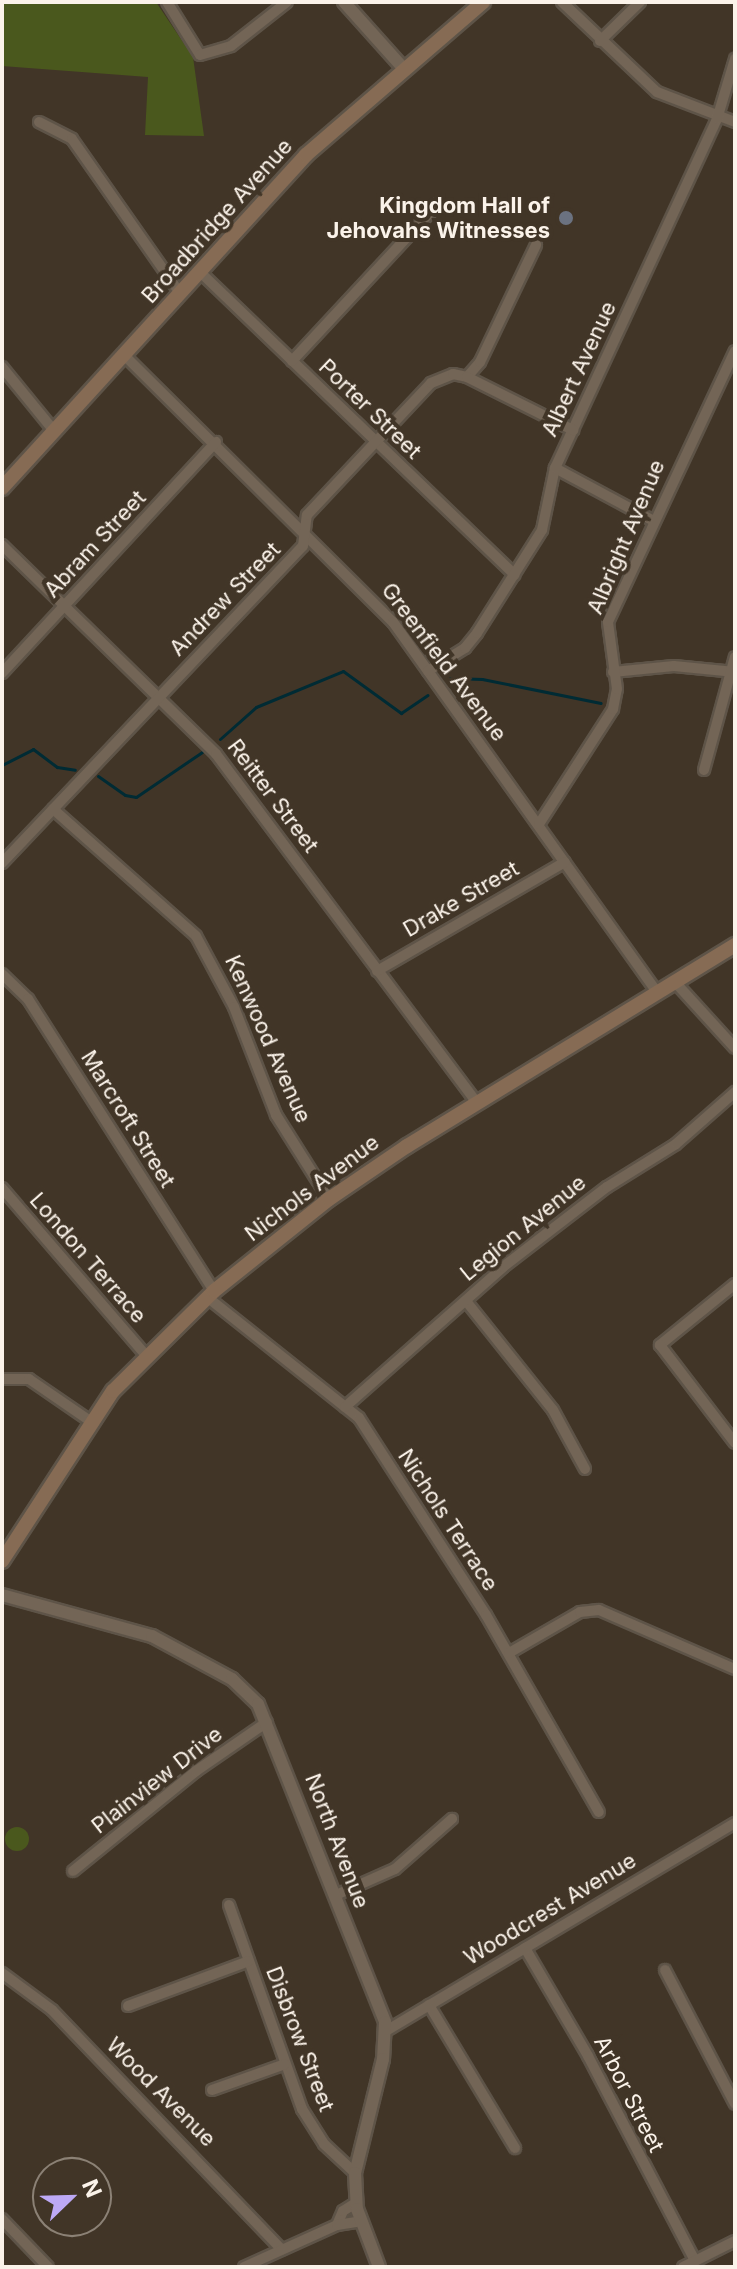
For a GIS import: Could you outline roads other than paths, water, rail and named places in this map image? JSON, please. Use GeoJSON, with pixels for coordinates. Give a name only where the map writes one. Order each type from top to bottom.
{"type":"FeatureCollection","features":[{"type":"Feature","properties":{"kind":"main road","name":"Broadbridge Avenue"},"geometry":{"type":"LineString","coordinates":[[2,488],[306,155],[483,2]]}},
{"type":"Feature","properties":{"kind":"main road","name":"Nichols Avenue"},"geometry":{"type":"LineString","coordinates":[[2,1561],[90,1421],[145,1354],[210,1294],[329,1199],[476,1102],[735,945]]}},
{"type":"Feature","properties":{"kind":"street"},"geometry":{"type":"LineString","coordinates":[[167,2],[200,55],[231,46],[287,2]]}},
{"type":"Feature","properties":{"kind":"street"},"geometry":{"type":"LineString","coordinates":[[344,2],[404,69]]}},
{"type":"Feature","properties":{"kind":"street"},"geometry":{"type":"LineString","coordinates":[[562,2],[657,92],[717,119],[735,122]]}},
{"type":"Feature","properties":{"kind":"street"},"geometry":{"type":"LineString","coordinates":[[600,41],[640,2]]}},
{"type":"Feature","properties":{"kind":"street","name":"Albert Avenue"},"geometry":{"type":"LineString","coordinates":[[428,671],[465,648],[515,575],[546,520],[555,468],[717,119],[735,59]]}},
{"type":"Feature","properties":{"kind":"street"},"geometry":{"type":"LineString","coordinates":[[39,122],[72,139],[180,293]]}},
{"type":"Feature","properties":{"kind":"street"},"geometry":{"type":"LineString","coordinates":[[292,361],[439,203]]}},
{"type":"Feature","properties":{"kind":"street"},"geometry":{"type":"LineString","coordinates":[[536,245],[480,362],[467,377],[573,430]]}},
{"type":"Feature","properties":{"kind":"street","name":"Porter Street"},"geometry":{"type":"LineString","coordinates":[[199,271],[515,575]]}},
{"type":"Feature","properties":{"kind":"street","name":"Albright Avenue"},"geometry":{"type":"LineString","coordinates":[[539,824],[610,717],[617,695],[608,622],[652,520],[735,351]]}},
{"type":"Feature","properties":{"kind":"street","name":"Greenfield Avenue"},"geometry":{"type":"LineString","coordinates":[[125,356],[216,442],[393,622],[657,992]]}},
{"type":"Feature","properties":{"kind":"street"},"geometry":{"type":"LineString","coordinates":[[2,367],[55,432]]}},
{"type":"Feature","properties":{"kind":"street","name":"Andrew Street"},"geometry":{"type":"LineString","coordinates":[[2,863],[303,546],[307,515],[431,383],[453,374],[467,377]]}},
{"type":"Feature","properties":{"kind":"street","name":"Abram Street"},"geometry":{"type":"LineString","coordinates":[[2,673],[216,442]]}},
{"type":"Feature","properties":{"kind":"street"},"geometry":{"type":"LineString","coordinates":[[555,468],[652,520]]}},
{"type":"Feature","properties":{"kind":"street","name":"Reitter Street"},"geometry":{"type":"LineString","coordinates":[[2,545],[216,754],[476,1102]]}},
{"type":"Feature","properties":{"kind":"street"},"geometry":{"type":"LineString","coordinates":[[704,770],[735,657]]}},
{"type":"Feature","properties":{"kind":"street"},"geometry":{"type":"LineString","coordinates":[[613,672],[674,666],[732,671]]}},
{"type":"Feature","properties":{"kind":"street","name":"Kenwood Avenue"},"geometry":{"type":"LineString","coordinates":[[53,809],[196,936],[234,1007],[276,1115],[329,1199]]}},
{"type":"Feature","properties":{"kind":"street","name":"Drake Street"},"geometry":{"type":"LineString","coordinates":[[377,971],[565,862]]}},
{"type":"Feature","properties":{"kind":"street","name":"Marcroft Street"},"geometry":{"type":"LineString","coordinates":[[2,974],[28,999],[210,1294]]}},
{"type":"Feature","properties":{"kind":"street"},"geometry":{"type":"LineString","coordinates":[[675,982],[735,1048]]}},
{"type":"Feature","properties":{"kind":"street","name":"Legion Avenue"},"geometry":{"type":"LineString","coordinates":[[345,1407],[466,1301],[607,1187],[676,1144],[735,1092]]}},
{"type":"Feature","properties":{"kind":"street","name":"London Terrace"},"geometry":{"type":"LineString","coordinates":[[2,1188],[145,1354]]}},
{"type":"Feature","properties":{"kind":"street"},"geometry":{"type":"LineString","coordinates":[[735,1284],[660,1345],[735,1443]]}},
{"type":"Feature","properties":{"kind":"street","name":"Nichols Terrace"},"geometry":{"type":"LineString","coordinates":[[210,1294],[365,1427],[509,1653],[599,1812]]}},
{"type":"Feature","properties":{"kind":"street"},"geometry":{"type":"LineString","coordinates":[[466,1301],[553,1410],[585,1469]]}},
{"type":"Feature","properties":{"kind":"street"},"geometry":{"type":"LineString","coordinates":[[2,1379],[29,1379],[90,1421]]}},
{"type":"Feature","properties":{"kind":"street","name":"North Avenue"},"geometry":{"type":"LineString","coordinates":[[2,1595],[129,1628],[172,1645],[242,1685],[267,1722],[386,2031]]}},
{"type":"Feature","properties":{"kind":"street"},"geometry":{"type":"LineString","coordinates":[[509,1653],[580,1612],[599,1610],[735,1669]]}},
{"type":"Feature","properties":{"kind":"street","name":"Plainview Drive"},"geometry":{"type":"LineString","coordinates":[[73,1871],[196,1771],[267,1722]]}},
{"type":"Feature","properties":{"kind":"street"},"geometry":{"type":"LineString","coordinates":[[336,1895],[395,1869],[452,1819]]}},
{"type":"Feature","properties":{"kind":"street","name":"Woodcrest Avenue"},"geometry":{"type":"LineString","coordinates":[[386,2031],[735,1823]]}},
{"type":"Feature","properties":{"kind":"street","name":"Disbrow Street"},"geometry":{"type":"LineString","coordinates":[[229,1905],[308,2121],[355,2173]]}},
{"type":"Feature","properties":{"kind":"street","name":"Arbor Street"},"geometry":{"type":"LineString","coordinates":[[525,1948],[588,2056],[695,2261]]}},
{"type":"Feature","properties":{"kind":"street"},"geometry":{"type":"LineString","coordinates":[[128,2006],[249,1961]]}},
{"type":"Feature","properties":{"kind":"street"},"geometry":{"type":"LineString","coordinates":[[665,1970],[735,2104]]}},
{"type":"Feature","properties":{"kind":"street","name":"Wood Avenue"},"geometry":{"type":"LineString","coordinates":[[2,1973],[52,2010],[282,2250]]}},
{"type":"Feature","properties":{"kind":"street"},"geometry":{"type":"LineString","coordinates":[[429,2005],[515,2148]]}},
{"type":"Feature","properties":{"kind":"street"},"geometry":{"type":"LineString","coordinates":[[379,2267],[356,2203],[355,2173],[386,2031]]}},
{"type":"Feature","properties":{"kind":"street"},"geometry":{"type":"LineString","coordinates":[[212,2090],[285,2064]]}},
{"type":"Feature","properties":{"kind":"street"},"geometry":{"type":"LineString","coordinates":[[337,2225],[343,2211],[356,2203]]}},
{"type":"Feature","properties":{"kind":"street"},"geometry":{"type":"LineString","coordinates":[[2,2219],[48,2267]]}},
{"type":"Feature","properties":{"kind":"street"},"geometry":{"type":"LineString","coordinates":[[244,2267],[337,2225],[361,2221]]}},
{"type":"Feature","properties":{"kind":"street"},"geometry":{"type":"LineString","coordinates":[[683,2267],[735,2241]]}},
{"type":"Feature","properties":{"kind":"waterway"},"geometry":{"type":"LineString","coordinates":[[220,739],[256,707],[343,671],[401,713],[428,695]]}},
{"type":"Feature","properties":{"kind":"waterway"},"geometry":{"type":"LineString","coordinates":[[450,678],[482,679],[601,703]]}},
{"type":"Feature","properties":{"kind":"waterway"},"geometry":{"type":"LineString","coordinates":[[2,765],[33,749],[57,767],[75,770]]}},
{"type":"Feature","properties":{"kind":"waterway"},"geometry":{"type":"LineString","coordinates":[[98,776],[125,795],[136,797],[202,752]]}},
{"type":"Feature","properties":{"kind":"place","name":"Kingdom Hall of Jehovahs Witnesses"},"geometry":{"type":"Point","coordinates":[566,218]}}]}
